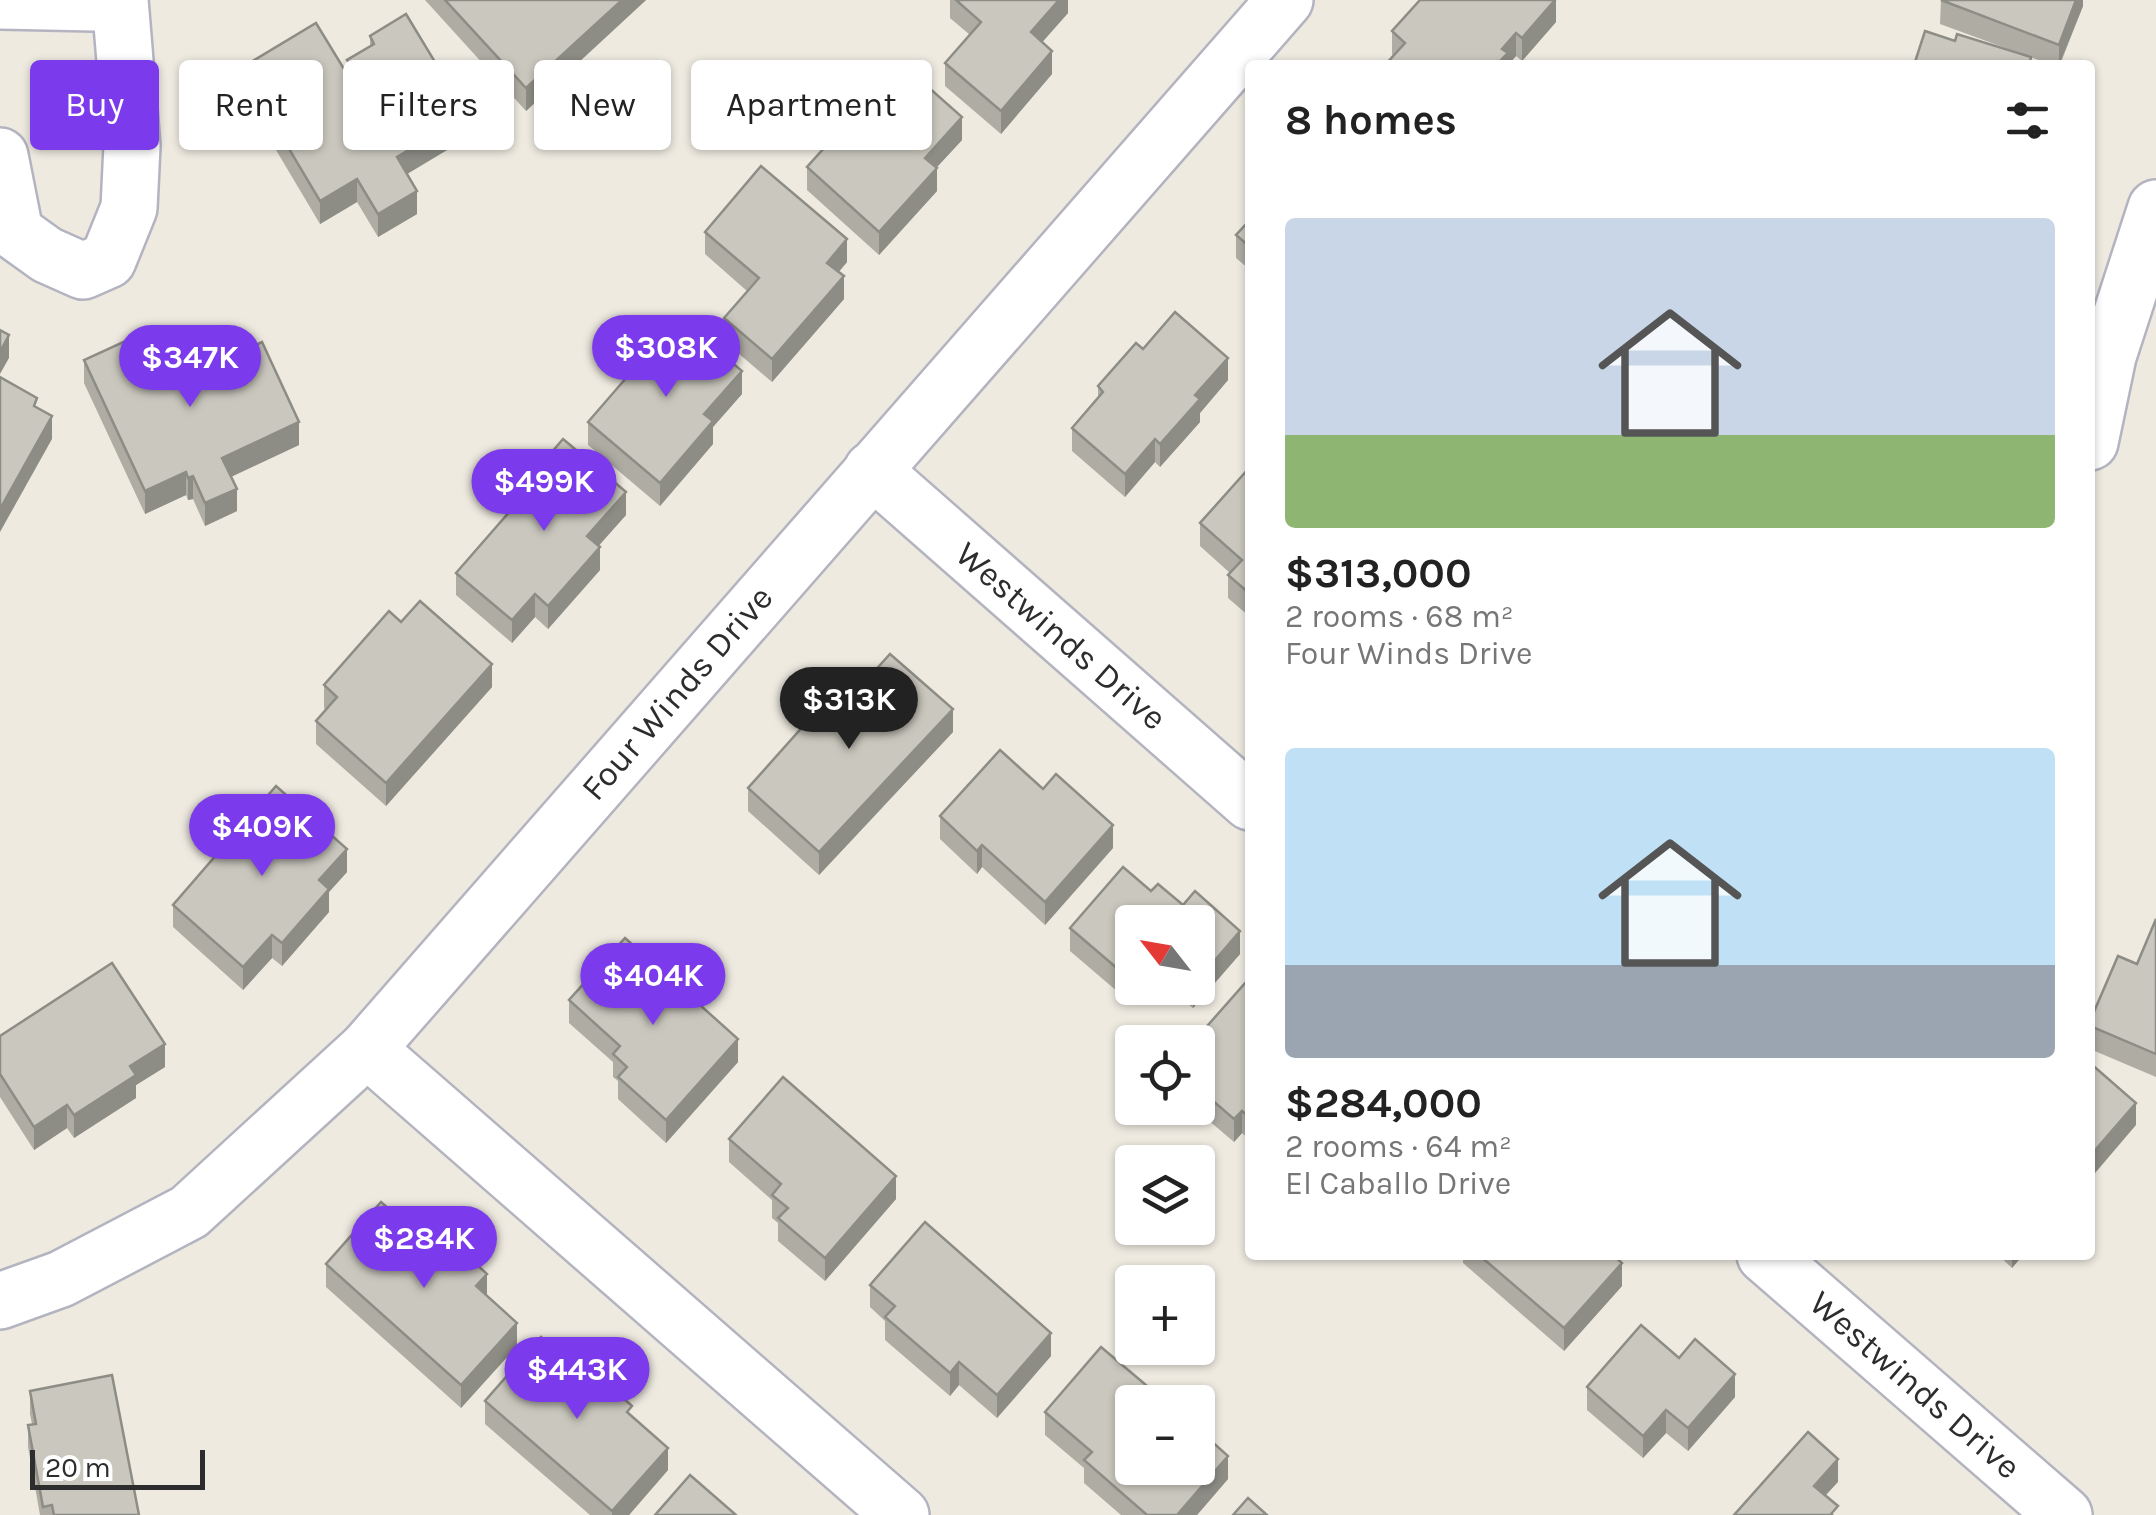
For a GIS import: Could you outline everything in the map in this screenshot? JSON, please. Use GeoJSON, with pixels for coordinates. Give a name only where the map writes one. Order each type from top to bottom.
{"type":"FeatureCollection","features":[{"type":"Feature","properties":{"kind":"street"},"geometry":{"type":"LineString","coordinates":[[0,1],[111,0]]}},
{"type":"Feature","properties":{"kind":"street"},"geometry":{"type":"LineString","coordinates":[[0,156],[15,232],[47,255],[83,271],[108,260],[129,208],[132,162],[120,0]]}},
{"type":"Feature","properties":{"kind":"street","name":"Four Winds Drive"},"geometry":{"type":"LineString","coordinates":[[0,1300],[62,1279],[188,1212],[367,1048],[1286,0]]}},
{"type":"Feature","properties":{"kind":"street"},"geometry":{"type":"LineString","coordinates":[[2095,418],[2108,356],[2156,208]]}},
{"type":"Feature","properties":{"kind":"street","name":"Westwinds Drive"},"geometry":{"type":"LineString","coordinates":[[872,470],[1245,798]]}},
{"type":"Feature","properties":{"kind":"street"},"geometry":{"type":"LineString","coordinates":[[367,1048],[901,1515]]}},
{"type":"Feature","properties":{"kind":"street","name":"Westwinds Drive"},"geometry":{"type":"LineString","coordinates":[[1771,1260],[2064,1515]]}},
{"type":"Feature","properties":{"kind":"building"},"geometry":{"type":"Polygon","coordinates":[[[445,0],[622,0],[557,60],[534,60],[534,81],[526,88],[514,75],[514,60],[500,60],[445,0]]]}},
{"type":"Feature","properties":{"kind":"building"},"geometry":{"type":"Polygon","coordinates":[[[956,0],[1059,0],[1031,32],[1052,51],[1001,111],[945,63],[981,22],[956,0]]]}},
{"type":"Feature","properties":{"kind":"building"},"geometry":{"type":"Polygon","coordinates":[[[1420,0],[1555,0],[1522,38],[1516,33],[1502,49],[1508,53],[1501,60],[1390,60],[1405,43],[1392,31],[1420,0]]]}},
{"type":"Feature","properties":{"kind":"building"},"geometry":{"type":"Polygon","coordinates":[[[1941,0],[2076,0],[2059,45],[1941,0]]]}},
{"type":"Feature","properties":{"kind":"building"},"geometry":{"type":"Polygon","coordinates":[[[406,14],[434,60],[347,60],[374,44],[370,36],[406,14]]]}},
{"type":"Feature","properties":{"kind":"building"},"geometry":{"type":"Polygon","coordinates":[[[316,23],[343,67],[343,150],[409,150],[397,157],[417,191],[378,214],[357,179],[320,201],[290,150],[323,150],[323,60],[254,60],[316,23]]]}},
{"type":"Feature","properties":{"kind":"building"},"geometry":{"type":"Polygon","coordinates":[[[1925,31],[1955,41],[1957,34],[2031,57],[2030,60],[1916,60],[1925,31]]]}},
{"type":"Feature","properties":{"kind":"building"},"geometry":{"type":"Polygon","coordinates":[[[932,90],[962,117],[925,158],[937,168],[879,232],[807,167],[822,150],[932,150],[932,90]]]}},
{"type":"Feature","properties":{"kind":"building"},"geometry":{"type":"Polygon","coordinates":[[[761,166],[847,239],[827,263],[844,276],[772,359],[724,318],[759,278],[705,232],[761,166]]]}},
{"type":"Feature","properties":{"kind":"building"},"geometry":{"type":"Polygon","coordinates":[[[1245,225],[1245,243],[1236,235],[1245,225]]]}},
{"type":"Feature","properties":{"kind":"building"},"geometry":{"type":"Polygon","coordinates":[[[1175,312],[1228,358],[1195,395],[1200,399],[1160,444],[1155,439],[1125,474],[1072,428],[1103,392],[1098,386],[1136,343],[1143,349],[1175,312]]]}},
{"type":"Feature","properties":{"kind":"building"},"geometry":{"type":"Polygon","coordinates":[[[679,317],[742,371],[704,414],[713,421],[660,483],[588,422],[679,317]]]}},
{"type":"Feature","properties":{"kind":"building"},"geometry":{"type":"Polygon","coordinates":[[[0,330],[9,335],[0,352],[0,330]]]}},
{"type":"Feature","properties":{"kind":"building"},"geometry":{"type":"Polygon","coordinates":[[[143,333],[161,372],[217,345],[224,360],[262,342],[299,422],[222,458],[237,489],[205,503],[193,476],[188,478],[186,472],[145,491],[84,360],[143,333]]]}},
{"type":"Feature","properties":{"kind":"building"},"geometry":{"type":"Polygon","coordinates":[[[0,377],[37,398],[34,406],[52,416],[0,509],[0,377]]]}},
{"type":"Feature","properties":{"kind":"building"},"geometry":{"type":"Polygon","coordinates":[[[563,439],[626,492],[587,536],[600,547],[548,606],[535,594],[512,620],[456,573],[545,471],[540,466],[563,439]]]}},
{"type":"Feature","properties":{"kind":"building"},"geometry":{"type":"Polygon","coordinates":[[[1245,473],[1245,590],[1228,575],[1242,560],[1200,523],[1245,473]]]}},
{"type":"Feature","properties":{"kind":"building"},"geometry":{"type":"Polygon","coordinates":[[[420,601],[492,664],[386,783],[316,721],[337,697],[324,685],[389,611],[401,622],[420,601]]]}},
{"type":"Feature","properties":{"kind":"building"},"geometry":{"type":"Polygon","coordinates":[[[890,654],[953,709],[819,852],[748,788],[839,686],[851,697],[890,654]]]}},
{"type":"Feature","properties":{"kind":"building"},"geometry":{"type":"Polygon","coordinates":[[[1000,750],[1043,789],[1056,774],[1113,825],[1045,902],[982,845],[977,851],[940,816],[1000,750]]]}},
{"type":"Feature","properties":{"kind":"building"},"geometry":{"type":"Polygon","coordinates":[[[276,786],[347,849],[319,880],[329,889],[282,943],[272,935],[243,967],[173,905],[276,786]]]}},
{"type":"Feature","properties":{"kind":"building"},"geometry":{"type":"Polygon","coordinates":[[[1123,867],[1151,891],[1158,884],[1183,905],[1115,905],[1115,966],[1070,928],[1123,867]]]}},
{"type":"Feature","properties":{"kind":"building"},"geometry":{"type":"Polygon","coordinates":[[[1195,891],[1211,905],[1183,905],[1195,891]]]}},
{"type":"Feature","properties":{"kind":"building"},"geometry":{"type":"Polygon","coordinates":[[[1215,909],[1240,931],[1215,960],[1215,909]]]}},
{"type":"Feature","properties":{"kind":"building"},"geometry":{"type":"Polygon","coordinates":[[[2156,919],[2156,1054],[2095,1028],[2095,1009],[2118,956],[2137,964],[2156,919]]]}},
{"type":"Feature","properties":{"kind":"building"},"geometry":{"type":"Polygon","coordinates":[[[625,938],[738,1039],[666,1120],[618,1077],[627,1067],[613,1054],[620,1046],[569,1000],[625,938]]]}},
{"type":"Feature","properties":{"kind":"building"},"geometry":{"type":"Polygon","coordinates":[[[112,963],[165,1044],[130,1066],[136,1075],[74,1115],[67,1105],[34,1127],[0,1074],[0,1036],[112,963]]]}},
{"type":"Feature","properties":{"kind":"building"},"geometry":{"type":"Polygon","coordinates":[[[1245,983],[1245,1114],[1242,1111],[1234,1119],[1215,1103],[1215,1025],[1208,1025],[1245,983]]]}},
{"type":"Feature","properties":{"kind":"building"},"geometry":{"type":"Polygon","coordinates":[[[2095,1067],[2136,1103],[2095,1150],[2095,1067]]]}},
{"type":"Feature","properties":{"kind":"building"},"geometry":{"type":"Polygon","coordinates":[[[783,1077],[896,1176],[825,1258],[778,1218],[788,1208],[772,1195],[781,1184],[729,1139],[783,1077]]]}},
{"type":"Feature","properties":{"kind":"building"},"geometry":{"type":"Polygon","coordinates":[[[381,1202],[425,1241],[437,1228],[487,1274],[476,1286],[517,1323],[461,1385],[326,1264],[381,1202]]]}},
{"type":"Feature","properties":{"kind":"building"},"geometry":{"type":"Polygon","coordinates":[[[925,1222],[1051,1333],[997,1395],[959,1362],[950,1373],[885,1317],[895,1306],[870,1285],[925,1222]]]}},
{"type":"Feature","properties":{"kind":"building"},"geometry":{"type":"Polygon","coordinates":[[[1485,1260],[1619,1260],[1622,1263],[1564,1328],[1485,1260]]]}},
{"type":"Feature","properties":{"kind":"building"},"geometry":{"type":"Polygon","coordinates":[[[1641,1325],[1679,1358],[1695,1339],[1735,1374],[1688,1428],[1666,1410],[1643,1436],[1587,1387],[1641,1325]]]}},
{"type":"Feature","properties":{"kind":"building"},"geometry":{"type":"Polygon","coordinates":[[[541,1337],[564,1358],[570,1351],[632,1406],[627,1412],[668,1448],[612,1511],[485,1401],[541,1337]]]}},
{"type":"Feature","properties":{"kind":"building"},"geometry":{"type":"Polygon","coordinates":[[[1101,1347],[1115,1359],[1115,1365],[1122,1365],[1146,1385],[1115,1385],[1115,1485],[1203,1485],[1177,1515],[1147,1515],[1084,1460],[1092,1452],[1045,1412],[1101,1347]]]}},
{"type":"Feature","properties":{"kind":"building"},"geometry":{"type":"Polygon","coordinates":[[[112,1375],[139,1515],[54,1515],[52,1505],[43,1507],[28,1425],[36,1424],[30,1391],[112,1375]]]}},
{"type":"Feature","properties":{"kind":"building"},"geometry":{"type":"Polygon","coordinates":[[[1808,1432],[1838,1459],[1814,1486],[1838,1506],[1833,1515],[1734,1515],[1808,1432]]]}},
{"type":"Feature","properties":{"kind":"building"},"geometry":{"type":"Polygon","coordinates":[[[1215,1444],[1228,1456],[1215,1471],[1215,1444]]]}},
{"type":"Feature","properties":{"kind":"building"},"geometry":{"type":"Polygon","coordinates":[[[690,1475],[736,1515],[655,1515],[690,1475]]]}},
{"type":"Feature","properties":{"kind":"building"},"geometry":{"type":"Polygon","coordinates":[[[1248,1498],[1267,1515],[1233,1515],[1248,1498]]]}}]}
